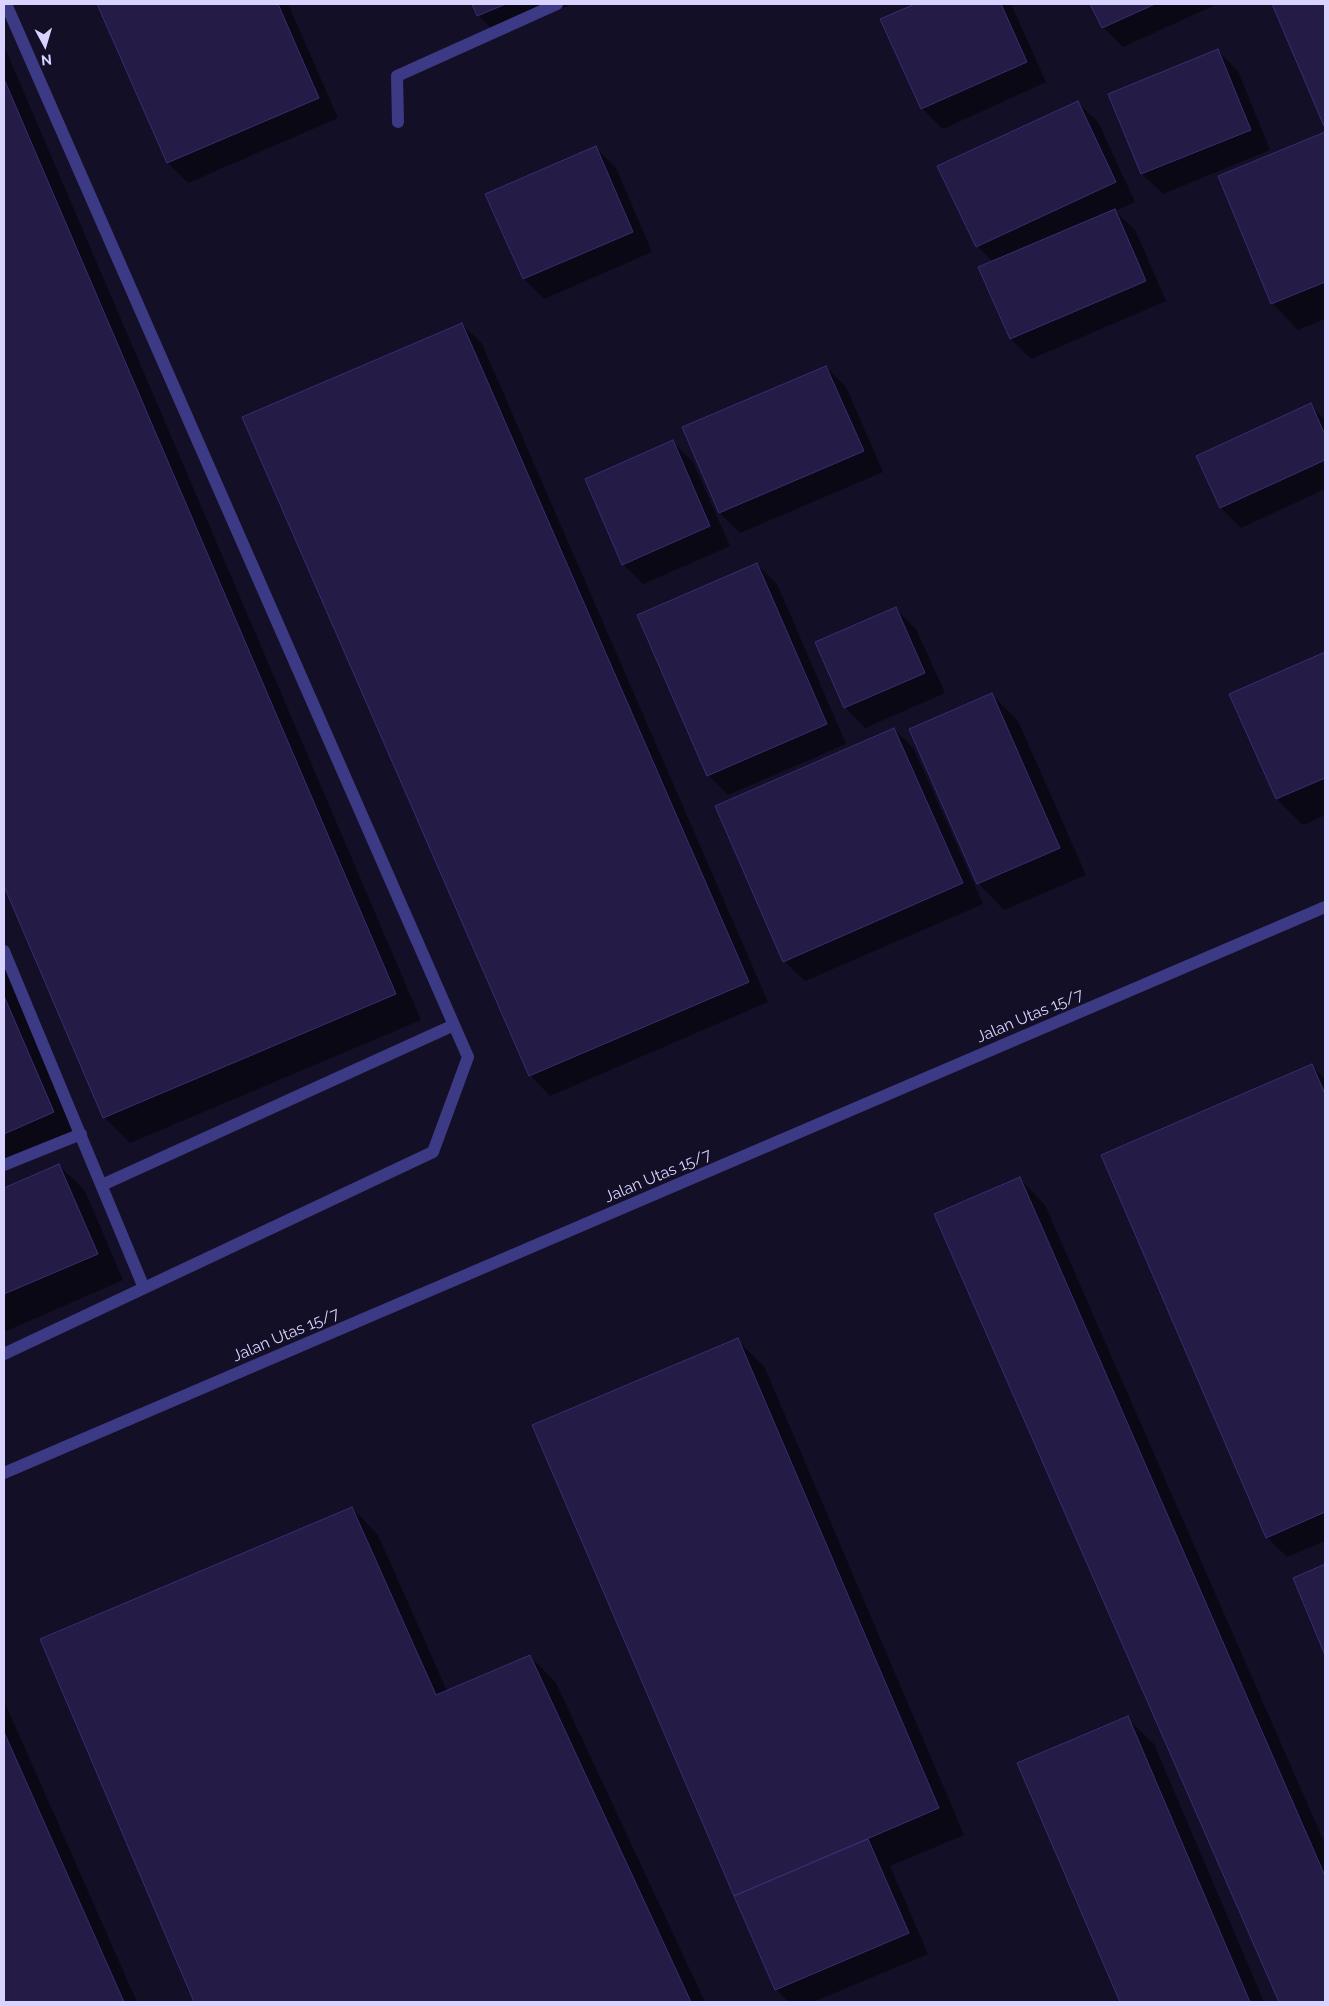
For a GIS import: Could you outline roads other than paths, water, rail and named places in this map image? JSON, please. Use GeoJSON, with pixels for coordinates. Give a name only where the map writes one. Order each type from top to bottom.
{"type":"FeatureCollection","features":[{"type":"Feature","properties":{"kind":"street"},"geometry":{"type":"LineString","coordinates":[[4,1354],[433,1152],[468,1057],[6,4]]}},
{"type":"Feature","properties":{"kind":"street"},"geometry":{"type":"LineString","coordinates":[[398,122],[397,76],[557,4]]}},
{"type":"Feature","properties":{"kind":"street","name":"Jalan Utas 15/7"},"geometry":{"type":"LineString","coordinates":[[4,1473],[1325,907]]}},
{"type":"Feature","properties":{"kind":"street"},"geometry":{"type":"LineString","coordinates":[[4,951],[144,1288]]}},
{"type":"Feature","properties":{"kind":"street"},"geometry":{"type":"LineString","coordinates":[[102,1185],[454,1024]]}},
{"type":"Feature","properties":{"kind":"street"},"geometry":{"type":"LineString","coordinates":[[4,1165],[81,1134]]}}]}
